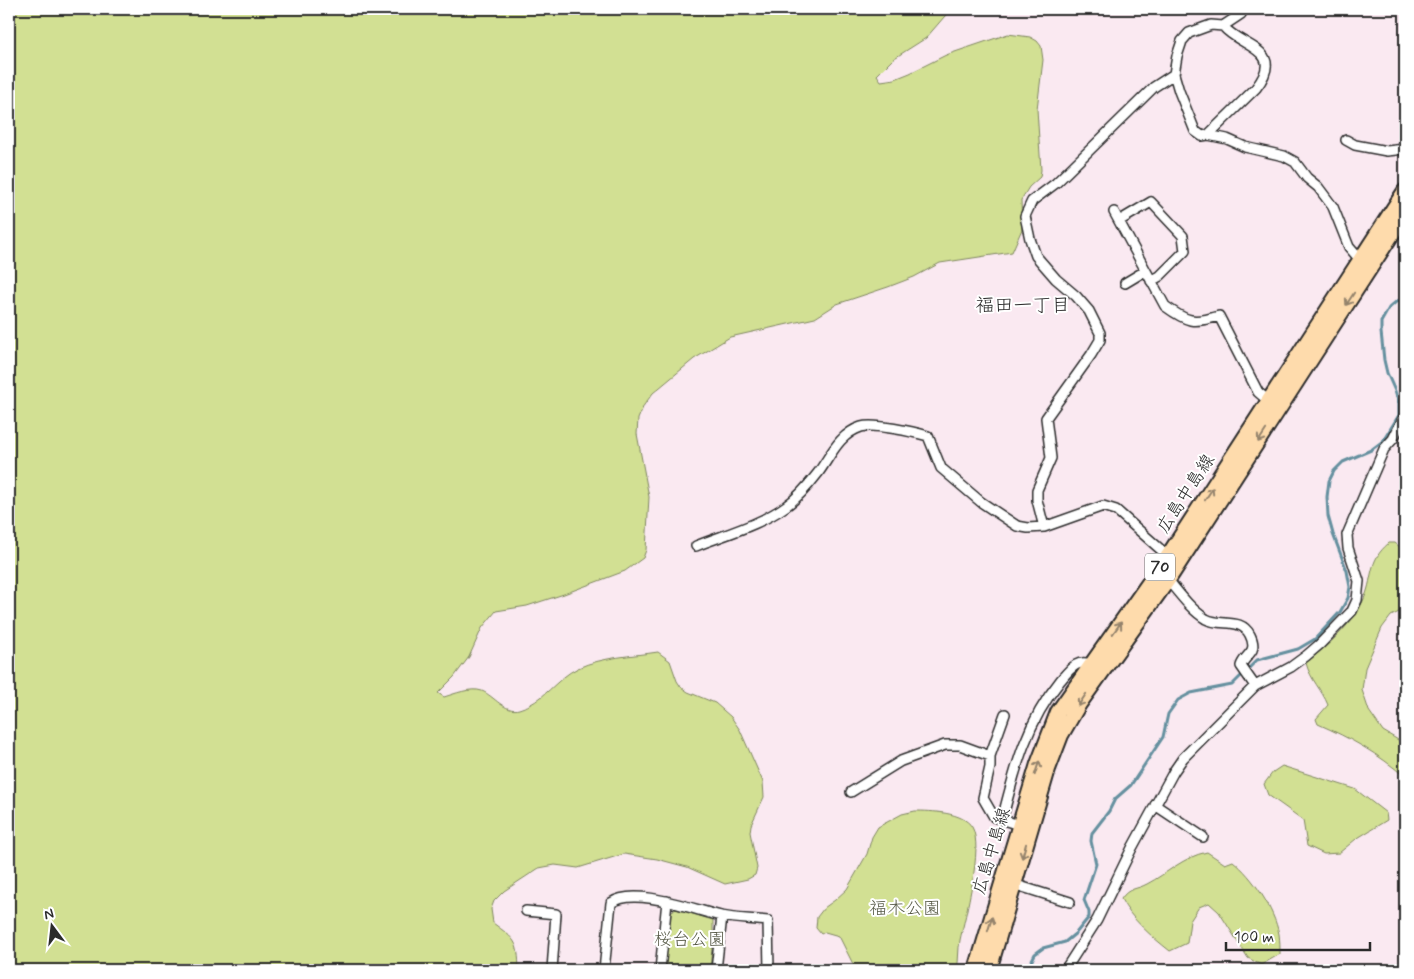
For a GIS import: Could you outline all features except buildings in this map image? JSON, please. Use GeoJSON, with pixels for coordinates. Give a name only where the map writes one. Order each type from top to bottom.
{"type":"FeatureCollection","features":[{"type":"Feature","properties":{"kind":"main road","name":"広島中島線"},"geometry":{"type":"LineString","coordinates":[[976,970],[1048,769],[1062,735],[1097,667],[1174,560],[1365,264],[1405,191]]}},
{"type":"Feature","properties":{"kind":"main road","name":"広島中島線"},"geometry":{"type":"LineString","coordinates":[[1365,264],[1405,214]]}},
{"type":"Feature","properties":{"kind":"main road","name":"広島中島線"},"geometry":{"type":"LineString","coordinates":[[989,970],[1019,826],[1038,764],[1058,712],[1168,580],[1174,560]]}},
{"type":"Feature","properties":{"kind":"street"},"geometry":{"type":"LineString","coordinates":[[1243,9],[1240,14],[1223,26],[1211,25],[1189,33],[1182,41],[1174,74],[1195,131],[1202,136],[1208,135],[1227,139],[1245,147],[1284,156],[1296,162],[1307,178],[1318,187],[1333,207],[1349,248],[1365,264]]}},
{"type":"Feature","properties":{"kind":"street"},"geometry":{"type":"LineString","coordinates":[[1208,135],[1256,88],[1263,79],[1265,67],[1264,56],[1257,48],[1228,32],[1223,26]]}},
{"type":"Feature","properties":{"kind":"street"},"geometry":{"type":"LineString","coordinates":[[1044,527],[1036,490],[1051,458],[1046,418],[1091,355],[1100,340],[1100,333],[1089,311],[1076,296],[1056,279],[1036,256],[1025,216],[1032,201],[1056,183],[1154,87],[1174,74]]}},
{"type":"Feature","properties":{"kind":"street"},"geometry":{"type":"LineString","coordinates":[[1346,140],[1355,145],[1387,151],[1405,149]]}},
{"type":"Feature","properties":{"kind":"street"},"geometry":{"type":"LineString","coordinates":[[1151,281],[1160,276],[1185,252],[1183,236],[1151,202],[1116,216],[1145,271],[1165,306],[1191,321],[1201,322],[1219,316],[1258,392],[1274,405]]}},
{"type":"Feature","properties":{"kind":"street"},"geometry":{"type":"LineString","coordinates":[[1125,282],[1145,271]]}},
{"type":"Feature","properties":{"kind":"street"},"geometry":{"type":"LineString","coordinates":[[1065,970],[1097,920],[1155,805],[1174,771],[1184,758],[1255,686],[1306,656],[1352,610],[1357,600],[1359,581],[1348,548],[1347,536],[1384,449],[1393,439],[1405,415]]}},
{"type":"Feature","properties":{"kind":"street"},"geometry":{"type":"LineString","coordinates":[[696,546],[754,524],[785,507],[804,491],[833,450],[848,433],[863,427],[906,430],[928,436],[941,468],[981,502],[1017,526],[1028,528],[1044,527],[1103,506],[1108,507],[1116,510],[1174,560]]}},
{"type":"Feature","properties":{"kind":"street"},"geometry":{"type":"LineString","coordinates":[[1168,580],[1197,612],[1206,619],[1242,625],[1248,631],[1252,640],[1252,650],[1243,660],[1241,666],[1255,686]]}},
{"type":"Feature","properties":{"kind":"street"},"geometry":{"type":"LineString","coordinates":[[1002,820],[1022,748],[1046,698],[1064,676],[1080,662],[1097,667]]}},
{"type":"Feature","properties":{"kind":"street"},"geometry":{"type":"LineString","coordinates":[[1005,714],[990,756],[990,767],[983,798],[994,817],[1019,826]]}},
{"type":"Feature","properties":{"kind":"street"},"geometry":{"type":"LineString","coordinates":[[851,792],[900,761],[945,745],[960,745],[990,756]]}},
{"type":"Feature","properties":{"kind":"street"},"geometry":{"type":"LineString","coordinates":[[1155,805],[1203,837]]}},
{"type":"Feature","properties":{"kind":"street"},"geometry":{"type":"LineString","coordinates":[[1008,883],[1070,902]]}},
{"type":"Feature","properties":{"kind":"street"},"geometry":{"type":"LineString","coordinates":[[604,970],[611,903],[618,898],[628,896],[668,901],[722,916],[768,921],[769,970]]}},
{"type":"Feature","properties":{"kind":"street"},"geometry":{"type":"LineString","coordinates":[[660,970],[668,901]]}},
{"type":"Feature","properties":{"kind":"street"},"geometry":{"type":"LineString","coordinates":[[526,911],[556,914],[552,970]]}},
{"type":"Feature","properties":{"kind":"street"},"geometry":{"type":"LineString","coordinates":[[716,970],[722,916]]}},
{"type":"Feature","properties":{"kind":"green space"},"geometry":{"type":"Polygon","coordinates":[[[9,9],[951,9],[926,38],[893,59],[877,75],[881,81],[895,79],[946,55],[1008,34],[1030,37],[1037,41],[1041,46],[1043,60],[1037,109],[1041,170],[1040,177],[1029,187],[1021,200],[1022,229],[1012,252],[940,263],[914,277],[837,304],[815,318],[730,337],[694,359],[653,393],[644,405],[638,419],[637,434],[649,497],[646,550],[643,558],[625,571],[564,594],[527,606],[496,611],[482,628],[469,657],[454,677],[438,693],[444,697],[463,691],[478,690],[486,693],[509,709],[514,710],[528,706],[570,672],[587,664],[607,659],[658,652],[670,661],[681,687],[688,692],[715,703],[731,717],[740,730],[763,782],[764,797],[751,825],[750,832],[757,868],[755,875],[748,879],[725,884],[687,867],[657,859],[624,854],[578,868],[555,865],[539,868],[504,891],[494,901],[491,909],[493,923],[507,933],[514,942],[518,953],[519,970],[9,970],[9,9]]]}},
{"type":"Feature","properties":{"kind":"green space"},"geometry":{"type":"Polygon","coordinates":[[[1389,543],[1395,543],[1405,551],[1405,609],[1391,616],[1382,628],[1365,668],[1362,690],[1369,711],[1383,731],[1405,744],[1405,777],[1364,747],[1318,724],[1316,719],[1328,705],[1310,674],[1306,663],[1330,643],[1352,619],[1363,601],[1374,563],[1389,543]]]}},
{"type":"Feature","properties":{"kind":"green space"},"geometry":{"type":"Polygon","coordinates":[[[1282,766],[1355,789],[1386,813],[1387,820],[1356,839],[1339,853],[1324,854],[1307,846],[1303,820],[1268,795],[1264,784],[1273,772],[1282,766]]]}},
{"type":"Feature","properties":{"kind":"green space","name":"福木公園"},"geometry":{"type":"Polygon","coordinates":[[[915,811],[946,813],[962,818],[972,827],[975,837],[975,865],[960,940],[957,970],[860,970],[854,966],[839,936],[825,932],[821,934],[816,928],[817,917],[824,908],[847,889],[867,854],[872,837],[878,827],[902,814],[915,811]]]}},
{"type":"Feature","properties":{"kind":"green space"},"geometry":{"type":"Polygon","coordinates":[[[1207,852],[1225,864],[1233,861],[1262,894],[1273,914],[1276,924],[1280,954],[1261,965],[1248,958],[1219,912],[1209,903],[1199,907],[1190,921],[1187,943],[1170,951],[1142,927],[1125,907],[1121,899],[1127,892],[1155,880],[1198,854],[1207,852]]]}},
{"type":"Feature","properties":{"kind":"green space","name":"桜台公園"},"geometry":{"type":"Polygon","coordinates":[[[676,909],[713,920],[710,970],[665,970],[670,912],[676,909]]]}},
{"type":"Feature","properties":{"kind":"waterway"},"geometry":{"type":"LineString","coordinates":[[1027,970],[1035,954],[1043,948],[1065,942],[1076,933],[1089,917],[1084,900],[1096,864],[1091,841],[1092,833],[1109,811],[1115,799],[1131,785],[1163,737],[1168,714],[1178,700],[1191,693],[1232,685],[1257,660],[1298,649],[1315,639],[1340,612],[1348,598],[1350,587],[1347,571],[1328,516],[1327,497],[1329,481],[1334,471],[1343,462],[1371,450],[1383,441],[1399,415],[1399,404],[1384,360],[1381,322],[1389,308],[1397,301],[1405,299]]}},
{"type":"Feature","properties":{"kind":"district","name":"福田一丁目"},"geometry":{"type":"Point","coordinates":[1023,305]}}]}
